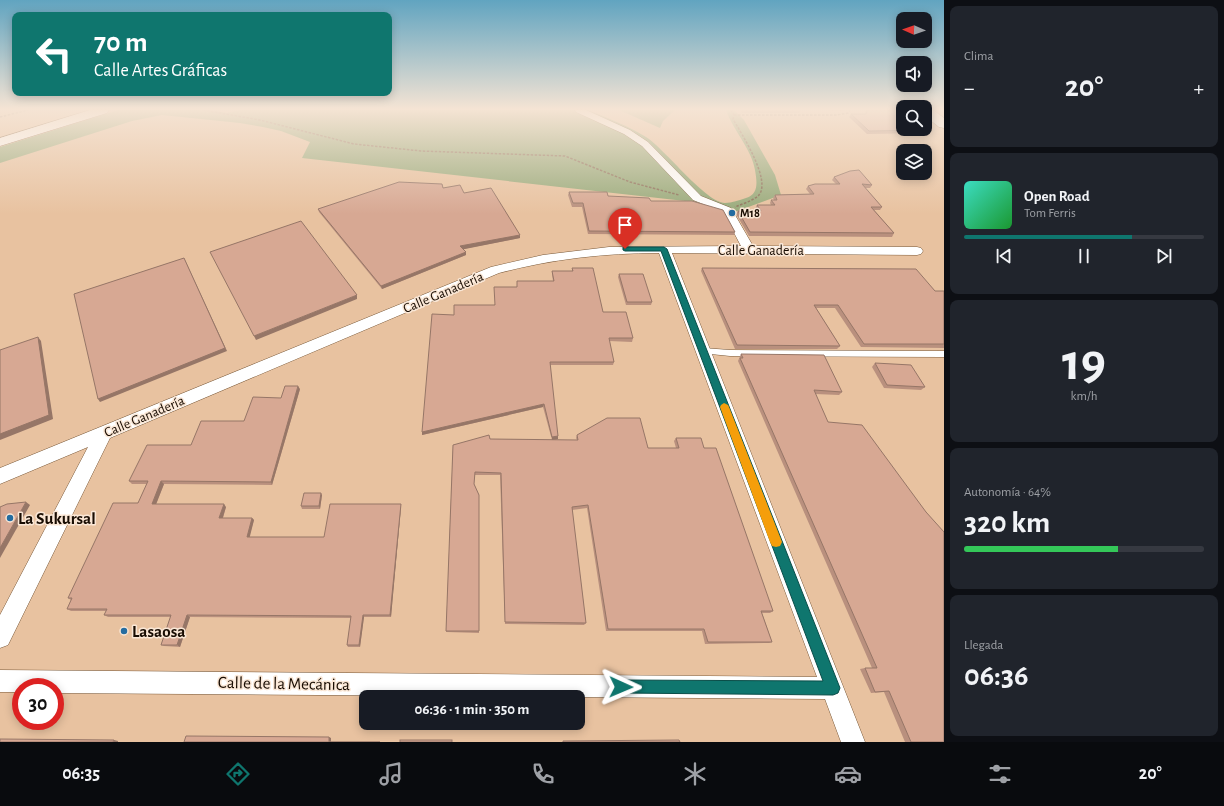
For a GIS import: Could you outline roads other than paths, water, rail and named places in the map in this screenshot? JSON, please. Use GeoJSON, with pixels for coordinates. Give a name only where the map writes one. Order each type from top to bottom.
{"type":"FeatureCollection","features":[{"type":"Feature","properties":{"kind":"street"},"geometry":{"type":"LineString","coordinates":[[646,145],[697,198],[727,210],[749,249]]}},
{"type":"Feature","properties":{"kind":"street","name":"Calle Ganadería"},"geometry":{"type":"LineString","coordinates":[[0,476],[495,270],[556,256],[590,251],[625,249],[917,251]]}},
{"type":"Feature","properties":{"kind":"street"},"geometry":{"type":"LineString","coordinates":[[664,249],[853,742]]}},
{"type":"Feature","properties":{"kind":"street"},"geometry":{"type":"LineString","coordinates":[[0,637],[104,433]]}},
{"type":"Feature","properties":{"kind":"street","name":"Calle de la Mecánica"},"geometry":{"type":"LineString","coordinates":[[0,681],[833,688]]}},
{"type":"Feature","properties":{"kind":"lane"},"geometry":{"type":"LineString","coordinates":[[703,351],[944,354]]}},
{"type":"Feature","properties":{"kind":"place","name":"M18"},"geometry":{"type":"Point","coordinates":[732,213]}},
{"type":"Feature","properties":{"kind":"place","name":"La Sukursal"},"geometry":{"type":"Point","coordinates":[10,518]}},
{"type":"Feature","properties":{"kind":"place","name":"Lasaosa"},"geometry":{"type":"Point","coordinates":[124,631]}}]}
